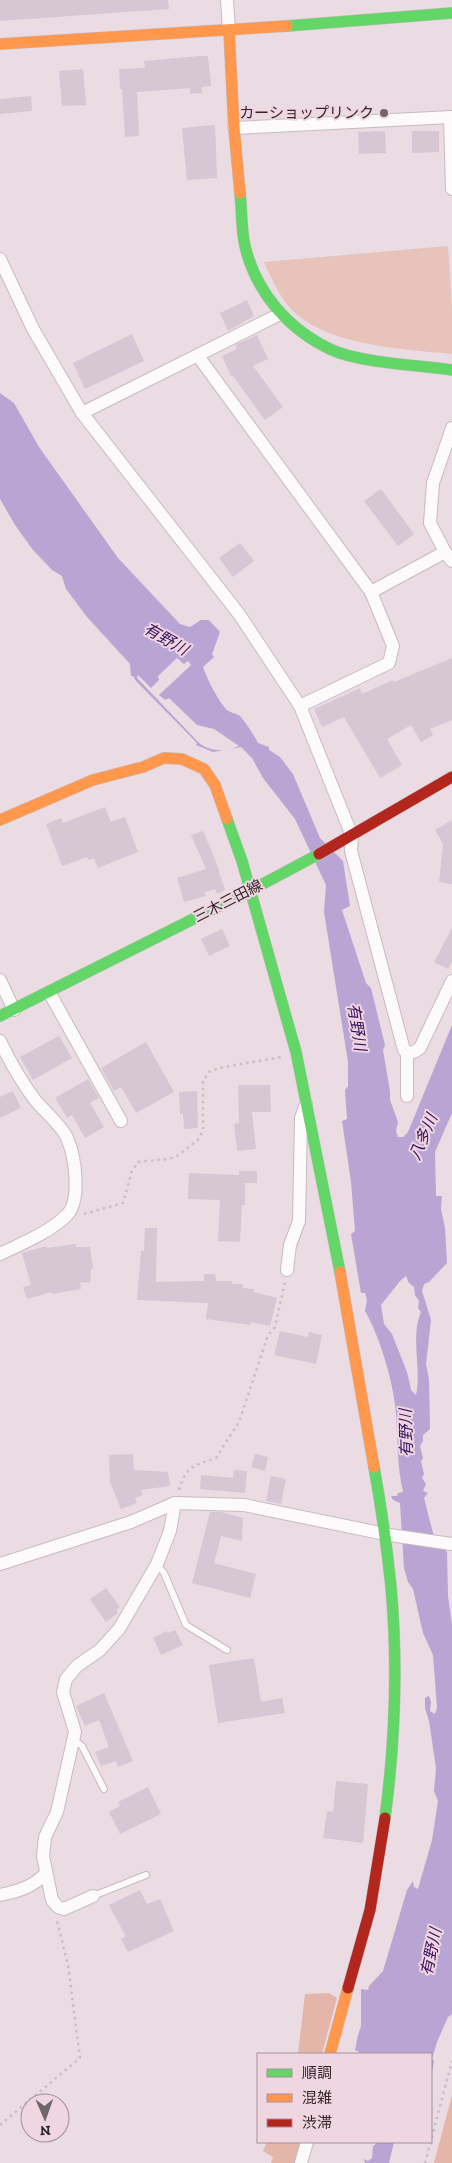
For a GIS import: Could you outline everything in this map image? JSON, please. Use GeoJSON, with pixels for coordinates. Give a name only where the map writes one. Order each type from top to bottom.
{"type":"FeatureCollection","features":[{"type":"Feature","properties":{"kind":"street"},"geometry":{"type":"LineString","coordinates":[[227,0],[234,128],[245,245],[260,286],[280,314],[295,328],[333,350],[357,357],[452,370]]}},
{"type":"Feature","properties":{"kind":"street"},"geometry":{"type":"LineString","coordinates":[[434,14],[452,8]]}},
{"type":"Feature","properties":{"kind":"street"},"geometry":{"type":"LineString","coordinates":[[0,44],[452,14]]}},
{"type":"Feature","properties":{"kind":"street"},"geometry":{"type":"LineString","coordinates":[[234,128],[451,117],[452,189]]}},
{"type":"Feature","properties":{"kind":"street"},"geometry":{"type":"LineString","coordinates":[[0,259],[33,329],[82,413],[239,614],[300,706],[352,836],[351,851],[404,1050],[407,1053],[407,1096]]}},
{"type":"Feature","properties":{"kind":"street"},"geometry":{"type":"LineString","coordinates":[[82,413],[280,314]]}},
{"type":"Feature","properties":{"kind":"street"},"geometry":{"type":"LineString","coordinates":[[198,356],[371,592],[393,646],[389,663],[300,706]]}},
{"type":"Feature","properties":{"kind":"street"},"geometry":{"type":"LineString","coordinates":[[371,592],[448,557],[430,523],[433,483],[452,428]]}},
{"type":"Feature","properties":{"kind":"street"},"geometry":{"type":"LineString","coordinates":[[0,820],[94,780],[143,767],[164,758],[182,759],[204,769],[215,785],[253,889],[296,1052],[342,1276],[387,1534],[391,1587],[394,1698],[390,1781],[382,1843],[370,1910],[330,2053]]}},
{"type":"Feature","properties":{"kind":"street","name":"三木三田線"},"geometry":{"type":"LineString","coordinates":[[0,1016],[253,889],[352,836],[452,777]]}},
{"type":"Feature","properties":{"kind":"street"},"geometry":{"type":"LineString","coordinates":[[0,980],[14,1010]]}},
{"type":"Feature","properties":{"kind":"street"},"geometry":{"type":"LineString","coordinates":[[407,1053],[414,1052],[420,1048],[452,981]]}},
{"type":"Feature","properties":{"kind":"street"},"geometry":{"type":"LineString","coordinates":[[49,992],[121,1120]]}},
{"type":"Feature","properties":{"kind":"street"},"geometry":{"type":"LineString","coordinates":[[0,1041],[14,1070],[67,1137],[73,1159],[77,1188],[68,1214],[51,1228],[0,1254]]}},
{"type":"Feature","properties":{"kind":"street"},"geometry":{"type":"LineString","coordinates":[[287,1270],[290,1245],[299,1221],[301,1118],[307,1102]]}},
{"type":"Feature","properties":{"kind":"street"},"geometry":{"type":"LineString","coordinates":[[93,1896],[64,1909],[58,1907],[52,1900],[43,1856],[45,1837],[58,1812],[75,1732],[66,1709],[63,1692],[66,1679],[77,1666],[100,1650],[120,1629],[158,1564],[170,1531],[175,1503]]}},
{"type":"Feature","properties":{"kind":"street"},"geometry":{"type":"LineString","coordinates":[[0,1564],[122,1525],[175,1503],[244,1505],[387,1534],[452,1544]]}},
{"type":"Feature","properties":{"kind":"street"},"geometry":{"type":"LineString","coordinates":[[0,1895],[25,1889],[38,1881],[46,1873]]}},
{"type":"Feature","properties":{"kind":"street"},"geometry":{"type":"LineString","coordinates":[[301,2163],[307,2143]]}},
{"type":"Feature","properties":{"kind":"lane"},"geometry":{"type":"LineString","coordinates":[[158,1564],[164,1573],[186,1625],[227,1650]]}},
{"type":"Feature","properties":{"kind":"lane"},"geometry":{"type":"LineString","coordinates":[[74,1739],[82,1746],[104,1789]]}},
{"type":"Feature","properties":{"kind":"lane"},"geometry":{"type":"LineString","coordinates":[[93,1896],[146,1875]]}},
{"type":"Feature","properties":{"kind":"path"},"geometry":{"type":"LineString","coordinates":[[68,1214],[79,1216],[123,1203],[132,1171],[138,1162],[168,1159],[177,1156],[199,1139],[203,1130],[203,1081],[209,1072],[219,1068],[277,1058],[296,1052]]}},
{"type":"Feature","properties":{"kind":"path"},"geometry":{"type":"LineString","coordinates":[[175,1503],[181,1481],[192,1465],[216,1458],[238,1422],[268,1335],[275,1327],[287,1270]]}},
{"type":"Feature","properties":{"kind":"path"},"geometry":{"type":"LineString","coordinates":[[0,2126],[80,2058],[68,1965],[56,1918],[58,1907]]}},
{"type":"Feature","properties":{"kind":"path"},"geometry":{"type":"LineString","coordinates":[[432,2139],[452,2061]]}},
{"type":"Feature","properties":{"kind":"path"},"geometry":{"type":"LineString","coordinates":[[426,2163],[431,2143]]}},
{"type":"Feature","properties":{"kind":"shaded area"},"geometry":{"type":"Polygon","coordinates":[[[448,246],[452,308],[452,354],[363,343],[340,337],[319,328],[301,317],[286,303],[264,262],[448,246]]]}},
{"type":"Feature","properties":{"kind":"shaded area"},"geometry":{"type":"Polygon","coordinates":[[[329,1993],[337,1998],[322,2053],[298,2053],[305,1994],[329,1993]]]}},
{"type":"Feature","properties":{"kind":"shaded area"},"geometry":{"type":"Polygon","coordinates":[[[452,2095],[452,2163],[434,2163],[452,2095]]]}},
{"type":"Feature","properties":{"kind":"shaded area"},"geometry":{"type":"Polygon","coordinates":[[[267,2143],[300,2143],[294,2163],[271,2163],[273,2157],[263,2151],[267,2143]]]}},
{"type":"Feature","properties":{"kind":"water"},"geometry":{"type":"Polygon","coordinates":[[[0,393],[14,403],[39,447],[118,558],[180,624],[190,627],[201,620],[209,620],[220,632],[212,654],[214,657],[203,667],[213,689],[226,709],[242,718],[258,743],[269,747],[269,750],[280,757],[293,774],[320,838],[343,861],[350,906],[342,910],[366,983],[371,988],[385,1045],[383,1050],[390,1100],[398,1122],[396,1131],[398,1137],[403,1137],[408,1132],[452,1025],[452,1113],[435,1152],[436,1196],[442,1196],[441,1209],[445,1228],[447,1263],[429,1282],[424,1284],[422,1291],[431,1320],[426,1364],[429,1379],[430,1429],[423,1435],[423,1441],[420,1446],[424,1474],[422,1478],[426,1484],[423,1491],[428,1493],[424,1498],[434,1537],[447,1552],[448,1596],[452,1625],[452,2014],[448,2017],[432,2059],[432,2053],[360,2053],[355,2050],[361,2026],[361,1989],[368,1990],[369,1986],[383,1971],[407,1890],[413,1881],[414,1887],[418,1889],[432,1840],[438,1801],[434,1791],[436,1768],[429,1721],[425,1708],[425,1698],[429,1696],[431,1702],[430,1711],[435,1714],[437,1708],[433,1655],[423,1633],[413,1589],[408,1582],[404,1568],[400,1503],[393,1500],[391,1496],[397,1496],[398,1493],[403,1492],[398,1453],[395,1402],[381,1347],[365,1311],[367,1300],[365,1293],[361,1293],[351,1234],[355,1231],[351,1182],[342,1121],[347,1119],[345,1090],[348,1086],[348,1062],[324,912],[326,885],[295,819],[263,778],[252,758],[241,747],[230,749],[239,746],[214,729],[197,725],[169,698],[165,700],[159,695],[191,665],[188,661],[184,664],[177,658],[158,676],[159,680],[151,688],[138,675],[137,678],[199,743],[208,748],[226,750],[213,752],[196,745],[197,743],[131,676],[130,664],[87,617],[66,589],[62,576],[52,570],[33,550],[15,525],[0,499],[0,393]],[[406,1276],[381,1305],[384,1324],[392,1334],[407,1372],[411,1390],[416,1395],[418,1375],[416,1332],[421,1312],[418,1308],[419,1301],[415,1295],[414,1287],[409,1283],[406,1276]]]}},
{"type":"Feature","properties":{"kind":"water"},"geometry":{"type":"Polygon","coordinates":[[[378,2143],[394,2143],[389,2163],[365,2163],[364,2159],[368,2161],[372,2158],[373,2146],[378,2143]]]}},
{"type":"Feature","properties":{"kind":"building"},"geometry":{"type":"Polygon","coordinates":[[[0,0],[168,0],[169,9],[0,21],[0,0]]]}},
{"type":"Feature","properties":{"kind":"building"},"geometry":{"type":"Polygon","coordinates":[[[208,56],[211,86],[202,87],[202,93],[190,94],[190,88],[137,92],[139,136],[125,137],[119,69],[145,68],[144,61],[208,56]]]}},
{"type":"Feature","properties":{"kind":"building"},"geometry":{"type":"Polygon","coordinates":[[[83,69],[86,105],[62,106],[59,71],[83,69]]]}},
{"type":"Feature","properties":{"kind":"building"},"geometry":{"type":"Polygon","coordinates":[[[31,96],[32,111],[0,114],[0,99],[31,96]]]}},
{"type":"Feature","properties":{"kind":"building"},"geometry":{"type":"Polygon","coordinates":[[[215,125],[217,178],[187,180],[182,128],[215,125]]]}},
{"type":"Feature","properties":{"kind":"building"},"geometry":{"type":"Polygon","coordinates":[[[385,131],[386,153],[359,154],[358,132],[385,131]]]}},
{"type":"Feature","properties":{"kind":"building"},"geometry":{"type":"Polygon","coordinates":[[[412,131],[439,131],[439,152],[412,153],[412,131]]]}},
{"type":"Feature","properties":{"kind":"building"},"geometry":{"type":"Polygon","coordinates":[[[247,300],[254,316],[228,331],[220,313],[247,300]]]}},
{"type":"Feature","properties":{"kind":"building"},"geometry":{"type":"Polygon","coordinates":[[[132,334],[144,361],[85,389],[73,363],[132,334]]]}},
{"type":"Feature","properties":{"kind":"building"},"geometry":{"type":"Polygon","coordinates":[[[257,335],[268,359],[253,366],[283,407],[265,420],[233,376],[231,376],[222,356],[237,349],[235,345],[257,335]]]}},
{"type":"Feature","properties":{"kind":"building"},"geometry":{"type":"Polygon","coordinates":[[[381,489],[414,534],[398,546],[364,501],[381,489]]]}},
{"type":"Feature","properties":{"kind":"building"},"geometry":{"type":"Polygon","coordinates":[[[240,543],[254,561],[233,577],[219,558],[240,543]]]}},
{"type":"Feature","properties":{"kind":"building"},"geometry":{"type":"Polygon","coordinates":[[[452,658],[452,720],[430,729],[433,735],[421,742],[411,725],[387,739],[402,765],[380,778],[344,717],[322,727],[314,709],[360,688],[362,694],[452,658]]]}},
{"type":"Feature","properties":{"kind":"building"},"geometry":{"type":"Polygon","coordinates":[[[105,807],[111,822],[125,817],[138,852],[98,868],[94,858],[88,860],[87,857],[62,866],[46,824],[61,818],[63,823],[105,807]]]}},
{"type":"Feature","properties":{"kind":"building"},"geometry":{"type":"Polygon","coordinates":[[[452,820],[452,884],[439,882],[443,844],[435,830],[452,820]]]}},
{"type":"Feature","properties":{"kind":"building"},"geometry":{"type":"Polygon","coordinates":[[[203,831],[225,890],[217,894],[215,889],[205,892],[206,896],[184,902],[177,878],[206,869],[191,835],[203,831]]]}},
{"type":"Feature","properties":{"kind":"building"},"geometry":{"type":"Polygon","coordinates":[[[452,928],[452,962],[448,969],[434,962],[452,928]]]}},
{"type":"Feature","properties":{"kind":"building"},"geometry":{"type":"Polygon","coordinates":[[[222,929],[230,946],[209,956],[201,939],[222,929]]]}},
{"type":"Feature","properties":{"kind":"building"},"geometry":{"type":"Polygon","coordinates":[[[59,1036],[72,1058],[33,1080],[20,1057],[59,1036]]]}},
{"type":"Feature","properties":{"kind":"building"},"geometry":{"type":"Polygon","coordinates":[[[146,1042],[174,1092],[136,1113],[121,1087],[114,1091],[101,1068],[146,1042]]]}},
{"type":"Feature","properties":{"kind":"building"},"geometry":{"type":"Polygon","coordinates":[[[88,1079],[99,1098],[90,1103],[104,1127],[85,1138],[72,1115],[67,1118],[55,1098],[88,1079]]]}},
{"type":"Feature","properties":{"kind":"building"},"geometry":{"type":"Polygon","coordinates":[[[238,1085],[270,1085],[271,1112],[252,1112],[256,1149],[237,1151],[234,1124],[239,1123],[238,1085]]]}},
{"type":"Feature","properties":{"kind":"building"},"geometry":{"type":"Polygon","coordinates":[[[13,1091],[21,1108],[0,1118],[0,1097],[13,1091]]]}},
{"type":"Feature","properties":{"kind":"building"},"geometry":{"type":"Polygon","coordinates":[[[197,1091],[198,1128],[184,1129],[183,1113],[180,1114],[179,1092],[197,1091]]]}},
{"type":"Feature","properties":{"kind":"building"},"geometry":{"type":"Polygon","coordinates":[[[239,1171],[257,1171],[257,1183],[245,1183],[245,1205],[242,1205],[240,1242],[218,1241],[220,1200],[188,1199],[189,1173],[239,1175],[239,1171]]]}},
{"type":"Feature","properties":{"kind":"building"},"geometry":{"type":"Polygon","coordinates":[[[145,1228],[157,1228],[156,1282],[204,1281],[204,1274],[215,1274],[216,1281],[232,1281],[232,1284],[242,1284],[243,1288],[254,1289],[254,1292],[277,1298],[270,1326],[251,1322],[250,1325],[206,1319],[208,1303],[137,1300],[141,1251],[144,1251],[145,1228]]]}},
{"type":"Feature","properties":{"kind":"building"},"geometry":{"type":"Polygon","coordinates":[[[76,1244],[76,1247],[90,1247],[93,1269],[91,1269],[90,1283],[80,1282],[81,1289],[52,1294],[52,1292],[27,1299],[23,1287],[31,1285],[22,1253],[46,1246],[47,1248],[76,1244]]]}},
{"type":"Feature","properties":{"kind":"building"},"geometry":{"type":"Polygon","coordinates":[[[280,1331],[308,1337],[309,1332],[322,1335],[316,1364],[274,1355],[280,1331]]]}},
{"type":"Feature","properties":{"kind":"building"},"geometry":{"type":"Polygon","coordinates":[[[133,1454],[134,1470],[168,1472],[170,1486],[141,1490],[143,1495],[135,1498],[137,1503],[121,1509],[110,1482],[109,1455],[133,1454]]]}},
{"type":"Feature","properties":{"kind":"building"},"geometry":{"type":"Polygon","coordinates":[[[255,1454],[268,1457],[265,1471],[251,1467],[255,1454]]]}},
{"type":"Feature","properties":{"kind":"building"},"geometry":{"type":"Polygon","coordinates":[[[234,1470],[247,1471],[245,1493],[200,1489],[201,1475],[233,1478],[234,1470]]]}},
{"type":"Feature","properties":{"kind":"building"},"geometry":{"type":"Polygon","coordinates":[[[271,1476],[286,1479],[281,1504],[266,1501],[271,1476]]]}},
{"type":"Feature","properties":{"kind":"building"},"geometry":{"type":"Polygon","coordinates":[[[210,1512],[221,1512],[243,1518],[242,1541],[221,1536],[214,1563],[256,1574],[250,1598],[192,1583],[210,1512]]]}},
{"type":"Feature","properties":{"kind":"building"},"geometry":{"type":"Polygon","coordinates":[[[106,1588],[120,1607],[116,1610],[118,1613],[106,1622],[90,1599],[106,1588]]]}},
{"type":"Feature","properties":{"kind":"building"},"geometry":{"type":"Polygon","coordinates":[[[175,1630],[183,1645],[161,1655],[153,1638],[167,1631],[168,1633],[175,1630]]]}},
{"type":"Feature","properties":{"kind":"building"},"geometry":{"type":"Polygon","coordinates":[[[254,1658],[261,1702],[282,1698],[285,1713],[218,1723],[209,1665],[254,1658]]]}},
{"type":"Feature","properties":{"kind":"building"},"geometry":{"type":"Polygon","coordinates":[[[104,1693],[133,1761],[118,1767],[116,1761],[101,1766],[95,1752],[109,1747],[99,1720],[85,1726],[76,1706],[104,1693]]]}},
{"type":"Feature","properties":{"kind":"building"},"geometry":{"type":"Polygon","coordinates":[[[336,1781],[368,1784],[363,1843],[323,1838],[327,1811],[333,1812],[336,1781]]]}},
{"type":"Feature","properties":{"kind":"building"},"geometry":{"type":"Polygon","coordinates":[[[148,1787],[161,1814],[120,1834],[109,1812],[120,1806],[118,1802],[148,1787]]]}},
{"type":"Feature","properties":{"kind":"building"},"geometry":{"type":"Polygon","coordinates":[[[140,1890],[147,1904],[160,1899],[174,1931],[128,1952],[121,1939],[126,1937],[109,1905],[140,1890]]]}},
{"type":"Feature","properties":{"kind":"traffic: fast"},"geometry":{"type":"LineString","coordinates":[[287,26],[452,13]]}},
{"type":"Feature","properties":{"kind":"traffic: fast"},"geometry":{"type":"LineString","coordinates":[[240,193],[243,233],[250,263],[266,294],[288,321],[316,342],[344,354],[374,361],[452,370]]}},
{"type":"Feature","properties":{"kind":"traffic: fast"},"geometry":{"type":"LineString","coordinates":[[227,819],[242,861],[296,1052],[340,1272]]}},
{"type":"Feature","properties":{"kind":"traffic: fast"},"geometry":{"type":"LineString","coordinates":[[0,1016],[319,854]]}},
{"type":"Feature","properties":{"kind":"traffic: fast"},"geometry":{"type":"LineString","coordinates":[[374,1467],[389,1572],[395,1674],[391,1761],[385,1818]]}},
{"type":"Feature","properties":{"kind":"traffic: slow"},"geometry":{"type":"LineString","coordinates":[[0,44],[287,26]]}},
{"type":"Feature","properties":{"kind":"traffic: slow"},"geometry":{"type":"LineString","coordinates":[[229,30],[234,128],[240,193]]}},
{"type":"Feature","properties":{"kind":"traffic: slow"},"geometry":{"type":"LineString","coordinates":[[0,820],[93,780],[143,767],[164,758],[182,759],[204,769],[215,785],[227,819]]}},
{"type":"Feature","properties":{"kind":"traffic: slow"},"geometry":{"type":"LineString","coordinates":[[340,1272],[374,1467]]}},
{"type":"Feature","properties":{"kind":"traffic: slow"},"geometry":{"type":"LineString","coordinates":[[330,2053],[348,1988]]}},
{"type":"Feature","properties":{"kind":"traffic: jam"},"geometry":{"type":"LineString","coordinates":[[319,854],[452,777]]}},
{"type":"Feature","properties":{"kind":"traffic: jam"},"geometry":{"type":"LineString","coordinates":[[348,1988],[370,1910],[385,1818]]}},
{"type":"Feature","properties":{"kind":"place","name":"カーショップリンク"},"geometry":{"type":"Point","coordinates":[384,113]}},
{"type":"Feature","properties":{"kind":"water label","name":"有野川"},"geometry":{"type":"Point","coordinates":[166,639]}},
{"type":"Feature","properties":{"kind":"water label","name":"有野川"},"geometry":{"type":"Point","coordinates":[357,1027]}},
{"type":"Feature","properties":{"kind":"water label","name":"八多川"},"geometry":{"type":"Point","coordinates":[423,1137]}},
{"type":"Feature","properties":{"kind":"water label","name":"有野川"},"geometry":{"type":"Point","coordinates":[406,1433]}},
{"type":"Feature","properties":{"kind":"water label","name":"有野川"},"geometry":{"type":"Point","coordinates":[431,1952]}}]}
